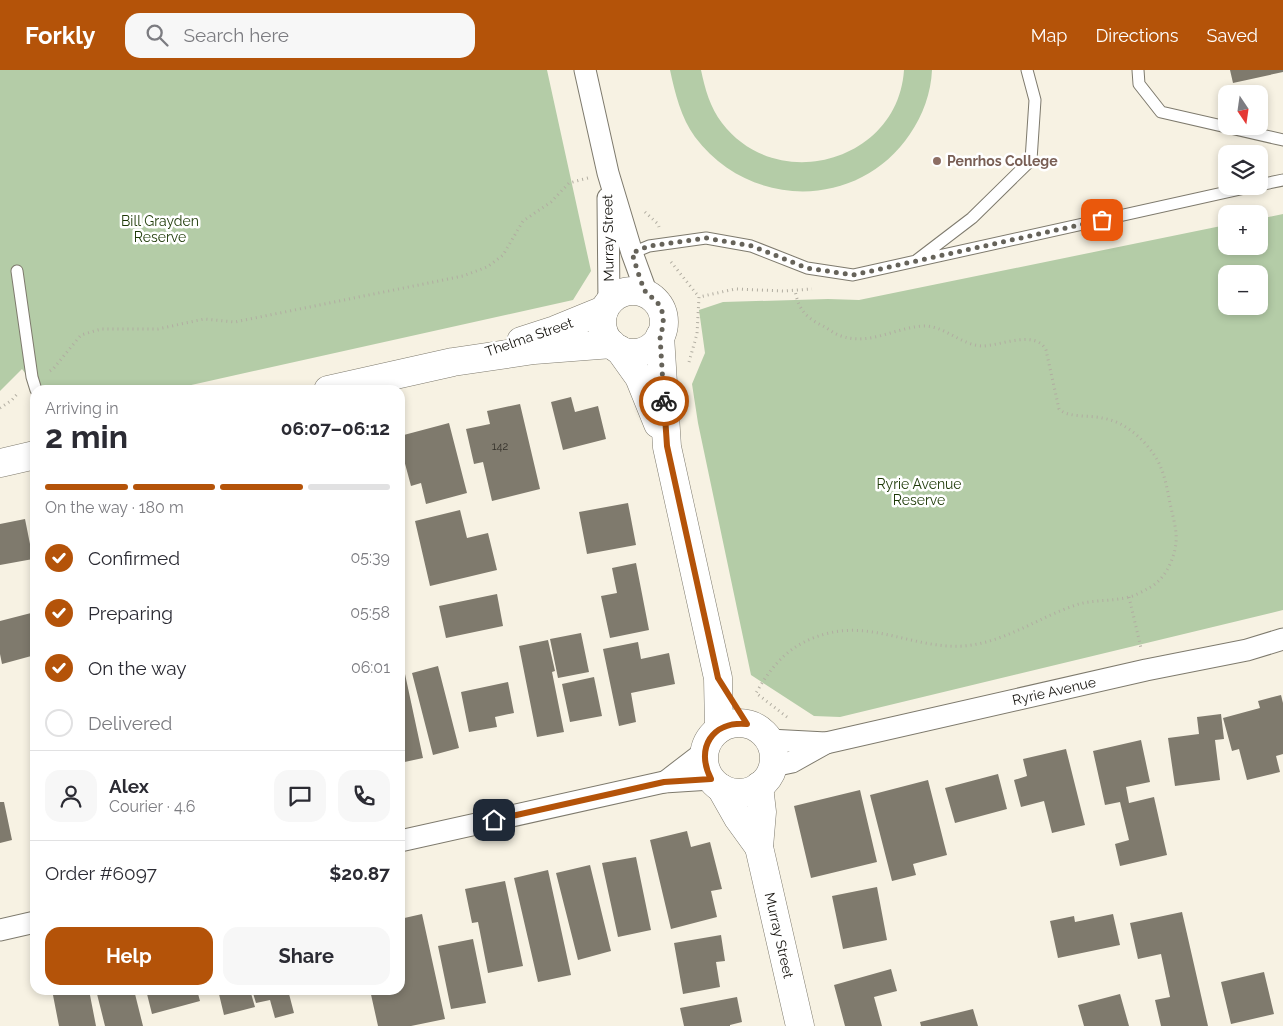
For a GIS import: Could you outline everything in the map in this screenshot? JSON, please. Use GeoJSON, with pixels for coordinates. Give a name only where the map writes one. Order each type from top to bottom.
{"type":"FeatureCollection","features":[{"type":"Feature","properties":{"kind":"main road"},"geometry":{"type":"LineString","coordinates":[[615,346],[628,352],[638,352],[655,344],[660,336],[664,327],[664,317],[661,308],[647,294],[637,291],[626,292],[616,296],[607,307],[602,319],[603,328],[606,336],[639,377],[667,446]]}},
{"type":"Feature","properties":{"kind":"main road","name":"Thelma Street"},"geometry":{"type":"LineString","coordinates":[[453,362],[555,330],[607,307]]}},
{"type":"Feature","properties":{"kind":"main road"},"geometry":{"type":"LineString","coordinates":[[660,336],[667,446],[718,678],[720,729]]}},
{"type":"Feature","properties":{"kind":"main road","name":"Thelma Street"},"geometry":{"type":"LineString","coordinates":[[350,385],[453,362],[534,350],[615,346]]}},
{"type":"Feature","properties":{"kind":"main road"},"geometry":{"type":"LineString","coordinates":[[0,463],[30,456]]}},
{"type":"Feature","properties":{"kind":"main road"},"geometry":{"type":"LineString","coordinates":[[718,678],[747,724]]}},
{"type":"Feature","properties":{"kind":"main road"},"geometry":{"type":"LineString","coordinates":[[733,723],[747,724],[760,730],[767,764],[747,792],[734,793],[716,783],[705,766],[704,752],[709,739],[720,729],[733,723]]}},
{"type":"Feature","properties":{"kind":"main road","name":"Murray Street"},"geometry":{"type":"LineString","coordinates":[[767,764],[758,847],[800,1026]]}},
{"type":"Feature","properties":{"kind":"main road","name":"Murray Street"},"geometry":{"type":"LineString","coordinates":[[716,783],[758,847]]}},
{"type":"Feature","properties":{"kind":"street","name":"Murray Street"},"geometry":{"type":"LineString","coordinates":[[585,70],[608,173],[632,253],[647,294]]}},
{"type":"Feature","properties":{"kind":"street","name":"Murray Street"},"geometry":{"type":"LineString","coordinates":[[607,307],[608,173]]}},
{"type":"Feature","properties":{"kind":"street","name":"Ryrie Avenue"},"geometry":{"type":"LineString","coordinates":[[767,764],[826,743],[1146,670],[1247,650],[1283,639]]}},
{"type":"Feature","properties":{"kind":"street"},"geometry":{"type":"LineString","coordinates":[[664,782],[704,752]]}},
{"type":"Feature","properties":{"kind":"street"},"geometry":{"type":"LineString","coordinates":[[405,840],[664,782],[716,783]]}},
{"type":"Feature","properties":{"kind":"street"},"geometry":{"type":"LineString","coordinates":[[0,930],[30,923]]}},
{"type":"Feature","properties":{"kind":"lane"},"geometry":{"type":"LineString","coordinates":[[913,263],[972,218],[1031,160],[1035,100],[1027,70]]}},
{"type":"Feature","properties":{"kind":"lane"},"geometry":{"type":"LineString","coordinates":[[1138,70],[1140,84],[1161,112],[1283,140]]}},
{"type":"Feature","properties":{"kind":"lane"},"geometry":{"type":"LineString","coordinates":[[1268,183],[1283,180]]}},
{"type":"Feature","properties":{"kind":"lane"},"geometry":{"type":"LineString","coordinates":[[632,253],[649,246],[706,238],[752,246],[807,268],[853,275],[1218,194]]}},
{"type":"Feature","properties":{"kind":"lane"},"geometry":{"type":"LineString","coordinates":[[17,271],[34,385]]}},
{"type":"Feature","properties":{"kind":"path"},"geometry":{"type":"LineString","coordinates":[[32,377],[53,370],[81,334],[101,329],[158,329],[204,319],[235,322],[463,276],[486,267],[503,255],[523,221],[551,202],[569,183],[608,173]]}},
{"type":"Feature","properties":{"kind":"path"},"geometry":{"type":"LineString","coordinates":[[644,211],[658,224],[669,260],[699,297],[697,334],[694,350],[686,368]]}},
{"type":"Feature","properties":{"kind":"path"},"geometry":{"type":"LineString","coordinates":[[699,297],[735,289],[796,290],[815,288]]}},
{"type":"Feature","properties":{"kind":"path"},"geometry":{"type":"LineString","coordinates":[[790,720],[756,693],[773,665],[792,649],[807,640],[828,633],[864,630],[926,644],[964,646],[990,641],[1009,635],[1082,603],[1129,597],[1152,587],[1170,565],[1176,534],[1165,478],[1151,449],[1129,429],[1104,418],[1062,412],[1059,409],[1046,350],[1040,343],[1028,339],[993,345],[973,344],[945,331],[926,326],[870,338],[840,336],[809,317],[798,304],[796,290]]}},
{"type":"Feature","properties":{"kind":"path"},"geometry":{"type":"LineString","coordinates":[[1129,597],[1146,670]]}},
{"type":"Feature","properties":{"kind":"green space","name":"Bill Grayden Reserve"},"geometry":{"type":"Polygon","coordinates":[[[0,70],[547,70],[591,271],[573,300],[191,385],[34,385],[22,369],[0,391],[0,70]]]}},
{"type":"Feature","properties":{"kind":"green space"},"geometry":{"type":"Polygon","coordinates":[[[670,70],[701,70],[714,111],[722,123],[745,145],[773,158],[802,162],[831,158],[858,146],[881,127],[897,102],[904,70],[932,70],[928,95],[919,119],[910,134],[888,159],[863,177],[834,188],[804,191],[774,188],[745,178],[718,161],[690,130],[676,96],[670,70]]]}},
{"type":"Feature","properties":{"kind":"green space","name":"Ryrie Avenue Reserve"},"geometry":{"type":"Polygon","coordinates":[[[1283,214],[1283,610],[840,717],[814,716],[751,675],[698,423],[692,384],[705,353],[699,310],[723,302],[859,300],[1218,227],[1218,255],[1268,255],[1268,217],[1283,214]]]}},
{"type":"Feature","properties":{"kind":"building"},"geometry":{"type":"Polygon","coordinates":[[[1230,70],[1283,70],[1283,72],[1233,83],[1230,70]]]}},
{"type":"Feature","properties":{"kind":"building"},"geometry":{"type":"Polygon","coordinates":[[[571,397],[575,412],[598,406],[606,439],[563,450],[551,402],[571,397]]]}},
{"type":"Feature","properties":{"kind":"building"},"geometry":{"type":"Polygon","coordinates":[[[520,404],[540,489],[492,501],[483,462],[474,464],[466,429],[490,424],[487,411],[520,404]]]}},
{"type":"Feature","properties":{"kind":"building"},"geometry":{"type":"Polygon","coordinates":[[[449,423],[467,493],[426,504],[421,483],[411,486],[405,464],[405,435],[449,423]]]}},
{"type":"Feature","properties":{"kind":"building"},"geometry":{"type":"Polygon","coordinates":[[[628,503],[636,545],[587,554],[579,512],[628,503]]]}},
{"type":"Feature","properties":{"kind":"building"},"geometry":{"type":"Polygon","coordinates":[[[460,510],[467,538],[488,533],[497,570],[430,586],[415,521],[460,510]]]}},
{"type":"Feature","properties":{"kind":"building"},"geometry":{"type":"Polygon","coordinates":[[[25,519],[30,544],[30,560],[0,565],[0,524],[25,519]]]}},
{"type":"Feature","properties":{"kind":"building"},"geometry":{"type":"Polygon","coordinates":[[[636,563],[649,630],[610,638],[601,596],[617,593],[612,568],[636,563]]]}},
{"type":"Feature","properties":{"kind":"building"},"geometry":{"type":"Polygon","coordinates":[[[497,594],[503,626],[446,638],[439,606],[497,594]]]}},
{"type":"Feature","properties":{"kind":"building"},"geometry":{"type":"Polygon","coordinates":[[[30,613],[30,656],[2,664],[0,654],[0,621],[30,613]]]}},
{"type":"Feature","properties":{"kind":"building"},"geometry":{"type":"Polygon","coordinates":[[[581,633],[589,672],[558,678],[550,639],[581,633]]]}},
{"type":"Feature","properties":{"kind":"building"},"geometry":{"type":"Polygon","coordinates":[[[548,640],[555,671],[552,672],[564,732],[537,737],[519,646],[548,640]]]}},
{"type":"Feature","properties":{"kind":"building"},"geometry":{"type":"Polygon","coordinates":[[[638,642],[641,659],[669,653],[675,684],[631,693],[636,722],[619,726],[603,649],[638,642]]]}},
{"type":"Feature","properties":{"kind":"building"},"geometry":{"type":"Polygon","coordinates":[[[438,666],[459,748],[433,755],[412,673],[438,666]]]}},
{"type":"Feature","properties":{"kind":"building"},"geometry":{"type":"Polygon","coordinates":[[[405,674],[423,758],[405,762],[405,674]]]}},
{"type":"Feature","properties":{"kind":"building"},"geometry":{"type":"Polygon","coordinates":[[[594,677],[602,716],[570,722],[562,684],[594,677]]]}},
{"type":"Feature","properties":{"kind":"building"},"geometry":{"type":"Polygon","coordinates":[[[508,682],[514,713],[495,717],[497,727],[469,732],[461,692],[508,682]]]}},
{"type":"Feature","properties":{"kind":"building"},"geometry":{"type":"Polygon","coordinates":[[[1281,695],[1283,703],[1283,754],[1276,756],[1280,772],[1247,780],[1239,749],[1232,751],[1223,718],[1260,708],[1258,701],[1281,695]]]}},
{"type":"Feature","properties":{"kind":"building"},"geometry":{"type":"Polygon","coordinates":[[[1221,714],[1224,739],[1215,740],[1220,780],[1175,786],[1168,738],[1199,734],[1197,717],[1221,714]]]}},
{"type":"Feature","properties":{"kind":"building"},"geometry":{"type":"Polygon","coordinates":[[[1141,740],[1150,782],[1126,787],[1129,803],[1154,797],[1167,855],[1120,866],[1115,844],[1129,840],[1120,802],[1105,805],[1093,751],[1141,740]]]}},
{"type":"Feature","properties":{"kind":"building"},"geometry":{"type":"Polygon","coordinates":[[[1066,749],[1085,825],[1052,833],[1044,801],[1021,807],[1014,780],[1027,776],[1023,759],[1066,749]]]}},
{"type":"Feature","properties":{"kind":"building"},"geometry":{"type":"Polygon","coordinates":[[[998,774],[1007,809],[955,823],[945,788],[998,774]]]}},
{"type":"Feature","properties":{"kind":"building"},"geometry":{"type":"Polygon","coordinates":[[[928,780],[947,855],[913,864],[916,875],[892,881],[870,795],[928,780]]]}},
{"type":"Feature","properties":{"kind":"building"},"geometry":{"type":"Polygon","coordinates":[[[860,790],[877,862],[811,878],[794,806],[860,790]]]}},
{"type":"Feature","properties":{"kind":"building"},"geometry":{"type":"Polygon","coordinates":[[[0,802],[4,802],[12,840],[0,843],[0,802]]]}},
{"type":"Feature","properties":{"kind":"building"},"geometry":{"type":"Polygon","coordinates":[[[687,831],[691,847],[710,842],[722,889],[711,891],[717,917],[671,929],[650,840],[687,831]]]}},
{"type":"Feature","properties":{"kind":"building"},"geometry":{"type":"Polygon","coordinates":[[[636,857],[651,930],[618,937],[602,863],[636,857]]]}},
{"type":"Feature","properties":{"kind":"building"},"geometry":{"type":"Polygon","coordinates":[[[590,865],[611,951],[578,960],[556,873],[590,865]]]}},
{"type":"Feature","properties":{"kind":"building"},"geometry":{"type":"Polygon","coordinates":[[[548,870],[571,975],[538,982],[514,878],[548,870]]]}},
{"type":"Feature","properties":{"kind":"building"},"geometry":{"type":"Polygon","coordinates":[[[505,881],[523,966],[488,973],[478,922],[472,923],[465,889],[505,881]]]}},
{"type":"Feature","properties":{"kind":"building"},"geometry":{"type":"Polygon","coordinates":[[[877,887],[887,940],[843,949],[832,896],[877,887]]]}},
{"type":"Feature","properties":{"kind":"building"},"geometry":{"type":"Polygon","coordinates":[[[1182,912],[1208,1026],[1161,1026],[1155,1000],[1170,997],[1161,954],[1138,959],[1130,923],[1182,912]]]}},
{"type":"Feature","properties":{"kind":"building"},"geometry":{"type":"Polygon","coordinates":[[[422,914],[445,1019],[411,1026],[378,1026],[371,995],[405,995],[405,918],[422,914]]]}},
{"type":"Feature","properties":{"kind":"building"},"geometry":{"type":"Polygon","coordinates":[[[1113,914],[1120,945],[1058,958],[1050,921],[1074,916],[1075,922],[1113,914]]]}},
{"type":"Feature","properties":{"kind":"building"},"geometry":{"type":"Polygon","coordinates":[[[721,935],[725,961],[716,962],[720,987],[683,994],[674,943],[721,935]]]}},
{"type":"Feature","properties":{"kind":"building"},"geometry":{"type":"Polygon","coordinates":[[[473,939],[486,1003],[451,1009],[438,946],[473,939]]]}},
{"type":"Feature","properties":{"kind":"building"},"geometry":{"type":"Polygon","coordinates":[[[891,969],[897,991],[874,997],[882,1026],[845,1026],[834,985],[891,969]]]}},
{"type":"Feature","properties":{"kind":"building"},"geometry":{"type":"Polygon","coordinates":[[[1264,972],[1274,1014],[1231,1024],[1221,982],[1264,972]]]}},
{"type":"Feature","properties":{"kind":"building"},"geometry":{"type":"Polygon","coordinates":[[[1120,994],[1129,1026],[1084,1026],[1078,1005],[1120,994]]]}},
{"type":"Feature","properties":{"kind":"building"},"geometry":{"type":"Polygon","coordinates":[[[53,995],[90,995],[96,1026],[59,1026],[53,995]]]}},
{"type":"Feature","properties":{"kind":"building"},"geometry":{"type":"Polygon","coordinates":[[[97,995],[135,995],[143,1026],[105,1026],[97,995]]]}},
{"type":"Feature","properties":{"kind":"building"},"geometry":{"type":"Polygon","coordinates":[[[147,995],[198,995],[200,1001],[152,1014],[147,995]]]}},
{"type":"Feature","properties":{"kind":"building"},"geometry":{"type":"Polygon","coordinates":[[[219,995],[251,995],[255,1007],[224,1015],[219,995]]]}},
{"type":"Feature","properties":{"kind":"building"},"geometry":{"type":"Polygon","coordinates":[[[254,995],[289,995],[294,1013],[275,1018],[270,1000],[256,1003],[254,995]]]}},
{"type":"Feature","properties":{"kind":"building"},"geometry":{"type":"Polygon","coordinates":[[[737,997],[742,1022],[730,1026],[684,1026],[680,1008],[737,997]]]}},
{"type":"Feature","properties":{"kind":"building"},"geometry":{"type":"Polygon","coordinates":[[[973,1009],[978,1026],[921,1026],[920,1022],[973,1009]]]}},
{"type":"Feature","properties":{"kind":"way so far"},"geometry":{"type":"LineString","coordinates":[[664,401],[660,336],[664,327],[664,317],[661,308],[647,294],[632,253],[649,246],[706,238],[752,246],[807,268],[853,275],[1102,220]]}},
{"type":"Feature","properties":{"kind":"place","name":"Penrhos College"},"geometry":{"type":"Point","coordinates":[937,161]}},
{"type":"Feature","properties":{"kind":"route"},"geometry":{"type":"LineString","coordinates":[[494,820],[664,782],[711,779],[705,766],[704,752],[709,739],[720,729],[733,723],[747,724],[718,678],[667,446],[664,401]]}}]}
